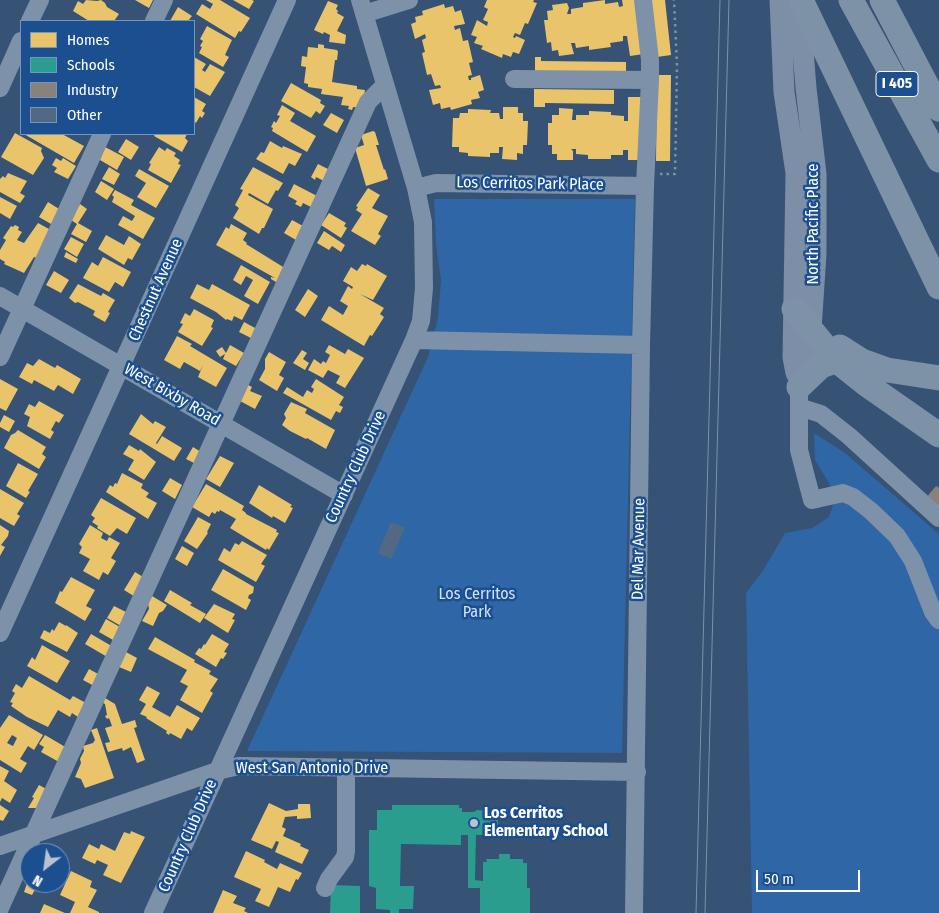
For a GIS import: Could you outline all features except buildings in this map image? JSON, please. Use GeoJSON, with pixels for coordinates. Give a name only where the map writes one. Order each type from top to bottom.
{"type":"FeatureCollection","features":[{"type":"Feature","properties":{"kind":"highway"},"geometry":{"type":"LineString","coordinates":[[800,0],[939,287]]}},
{"type":"Feature","properties":{"kind":"highway"},"geometry":{"type":"LineString","coordinates":[[882,0],[939,109]]}},
{"type":"Feature","properties":{"kind":"highway","name":"I 405"},"geometry":{"type":"LineString","coordinates":[[899,0],[939,74]]}},
{"type":"Feature","properties":{"kind":"highway"},"geometry":{"type":"LineString","coordinates":[[859,3],[939,127]]}},
{"type":"Feature","properties":{"kind":"highway","name":"I 405"},"geometry":{"type":"LineString","coordinates":[[859,3],[939,160]]}},
{"type":"Feature","properties":{"kind":"highway"},"geometry":{"type":"LineString","coordinates":[[794,309],[811,328],[844,357],[866,384],[939,435]]}},
{"type":"Feature","properties":{"kind":"highway"},"geometry":{"type":"LineString","coordinates":[[799,397],[821,366],[844,357],[887,370],[939,378]]}},
{"type":"Feature","properties":{"kind":"main road","name":"North Pacific Place"},"geometry":{"type":"LineString","coordinates":[[780,0],[784,92],[796,173],[793,357],[799,397]]}},
{"type":"Feature","properties":{"kind":"main road","name":"North Pacific Place"},"geometry":{"type":"LineString","coordinates":[[799,397],[811,328],[816,254],[816,174],[806,88],[800,0]]}},
{"type":"Feature","properties":{"kind":"street"},"geometry":{"type":"LineString","coordinates":[[30,20],[40,0]]}},
{"type":"Feature","properties":{"kind":"street"},"geometry":{"type":"LineString","coordinates":[[154,20],[164,0]]}},
{"type":"Feature","properties":{"kind":"street","name":"Chestnut Avenue"},"geometry":{"type":"LineString","coordinates":[[0,634],[287,0]]}},
{"type":"Feature","properties":{"kind":"street"},"geometry":{"type":"LineString","coordinates":[[362,7],[409,0]]}},
{"type":"Feature","properties":{"kind":"street"},"geometry":{"type":"LineString","coordinates":[[644,0],[650,80],[645,186]]}},
{"type":"Feature","properties":{"kind":"street","name":"Country Club Drive"},"geometry":{"type":"LineString","coordinates":[[153,913],[344,495],[421,321],[424,288],[423,222],[416,188],[362,7]]}},
{"type":"Feature","properties":{"kind":"street"},"geometry":{"type":"LineString","coordinates":[[0,88],[20,43]]}},
{"type":"Feature","properties":{"kind":"street"},"geometry":{"type":"LineString","coordinates":[[514,79],[650,80]]}},
{"type":"Feature","properties":{"kind":"street"},"geometry":{"type":"LineString","coordinates":[[0,908],[368,102],[385,85]]}},
{"type":"Feature","properties":{"kind":"street"},"geometry":{"type":"LineString","coordinates":[[0,357],[102,135]]}},
{"type":"Feature","properties":{"kind":"street","name":"Los Cerritos Park Place"},"geometry":{"type":"LineString","coordinates":[[416,188],[436,183],[645,186]]}},
{"type":"Feature","properties":{"kind":"street","name":"Del Mar Avenue"},"geometry":{"type":"LineString","coordinates":[[634,913],[641,346],[645,186]]}},
{"type":"Feature","properties":{"kind":"street","name":"West Bixby Road"},"geometry":{"type":"LineString","coordinates":[[0,296],[344,495]]}},
{"type":"Feature","properties":{"kind":"street"},"geometry":{"type":"LineString","coordinates":[[414,340],[641,346]]}},
{"type":"Feature","properties":{"kind":"street"},"geometry":{"type":"LineString","coordinates":[[799,397],[832,422],[939,518]]}},
{"type":"Feature","properties":{"kind":"street","name":"North Pacific Place"},"geometry":{"type":"LineString","coordinates":[[799,397],[799,450],[812,500],[842,493],[853,498],[871,511],[898,536],[912,561],[931,586]]}},
{"type":"Feature","properties":{"kind":"street"},"geometry":{"type":"LineString","coordinates":[[931,586],[933,612],[939,620]]}},
{"type":"Feature","properties":{"kind":"street","name":"West San Antonio Drive"},"geometry":{"type":"LineString","coordinates":[[0,846],[217,771],[239,766],[637,772]]}},
{"type":"Feature","properties":{"kind":"street"},"geometry":{"type":"LineString","coordinates":[[325,888],[329,879],[345,857],[346,768]]}},
{"type":"Feature","properties":{"kind":"path"},"geometry":{"type":"LineString","coordinates":[[645,186],[656,174],[675,174],[677,66],[674,0]]}},
{"type":"Feature","properties":{"kind":"green space","name":"Los Cerritos Park"},"geometry":{"type":"Polygon","coordinates":[[[434,199],[635,199],[622,753],[247,751],[428,357],[438,318],[441,280],[436,244],[434,199]]]}},
{"type":"Feature","properties":{"kind":"green space"},"geometry":{"type":"Polygon","coordinates":[[[814,433],[845,453],[939,534],[939,913],[752,913],[746,593],[764,569],[785,533],[812,528],[829,517],[835,499],[829,483],[815,460],[814,433]]]}},
{"type":"Feature","properties":{"kind":"tram line"},"geometry":{"type":"LineString","coordinates":[[696,913],[720,0]]}},
{"type":"Feature","properties":{"kind":"tram line"},"geometry":{"type":"LineString","coordinates":[[705,913],[729,0]]}},
{"type":"Feature","properties":{"kind":"place","name":"Los Cerritos Elementary School"},"geometry":{"type":"Point","coordinates":[474,823]}}]}
